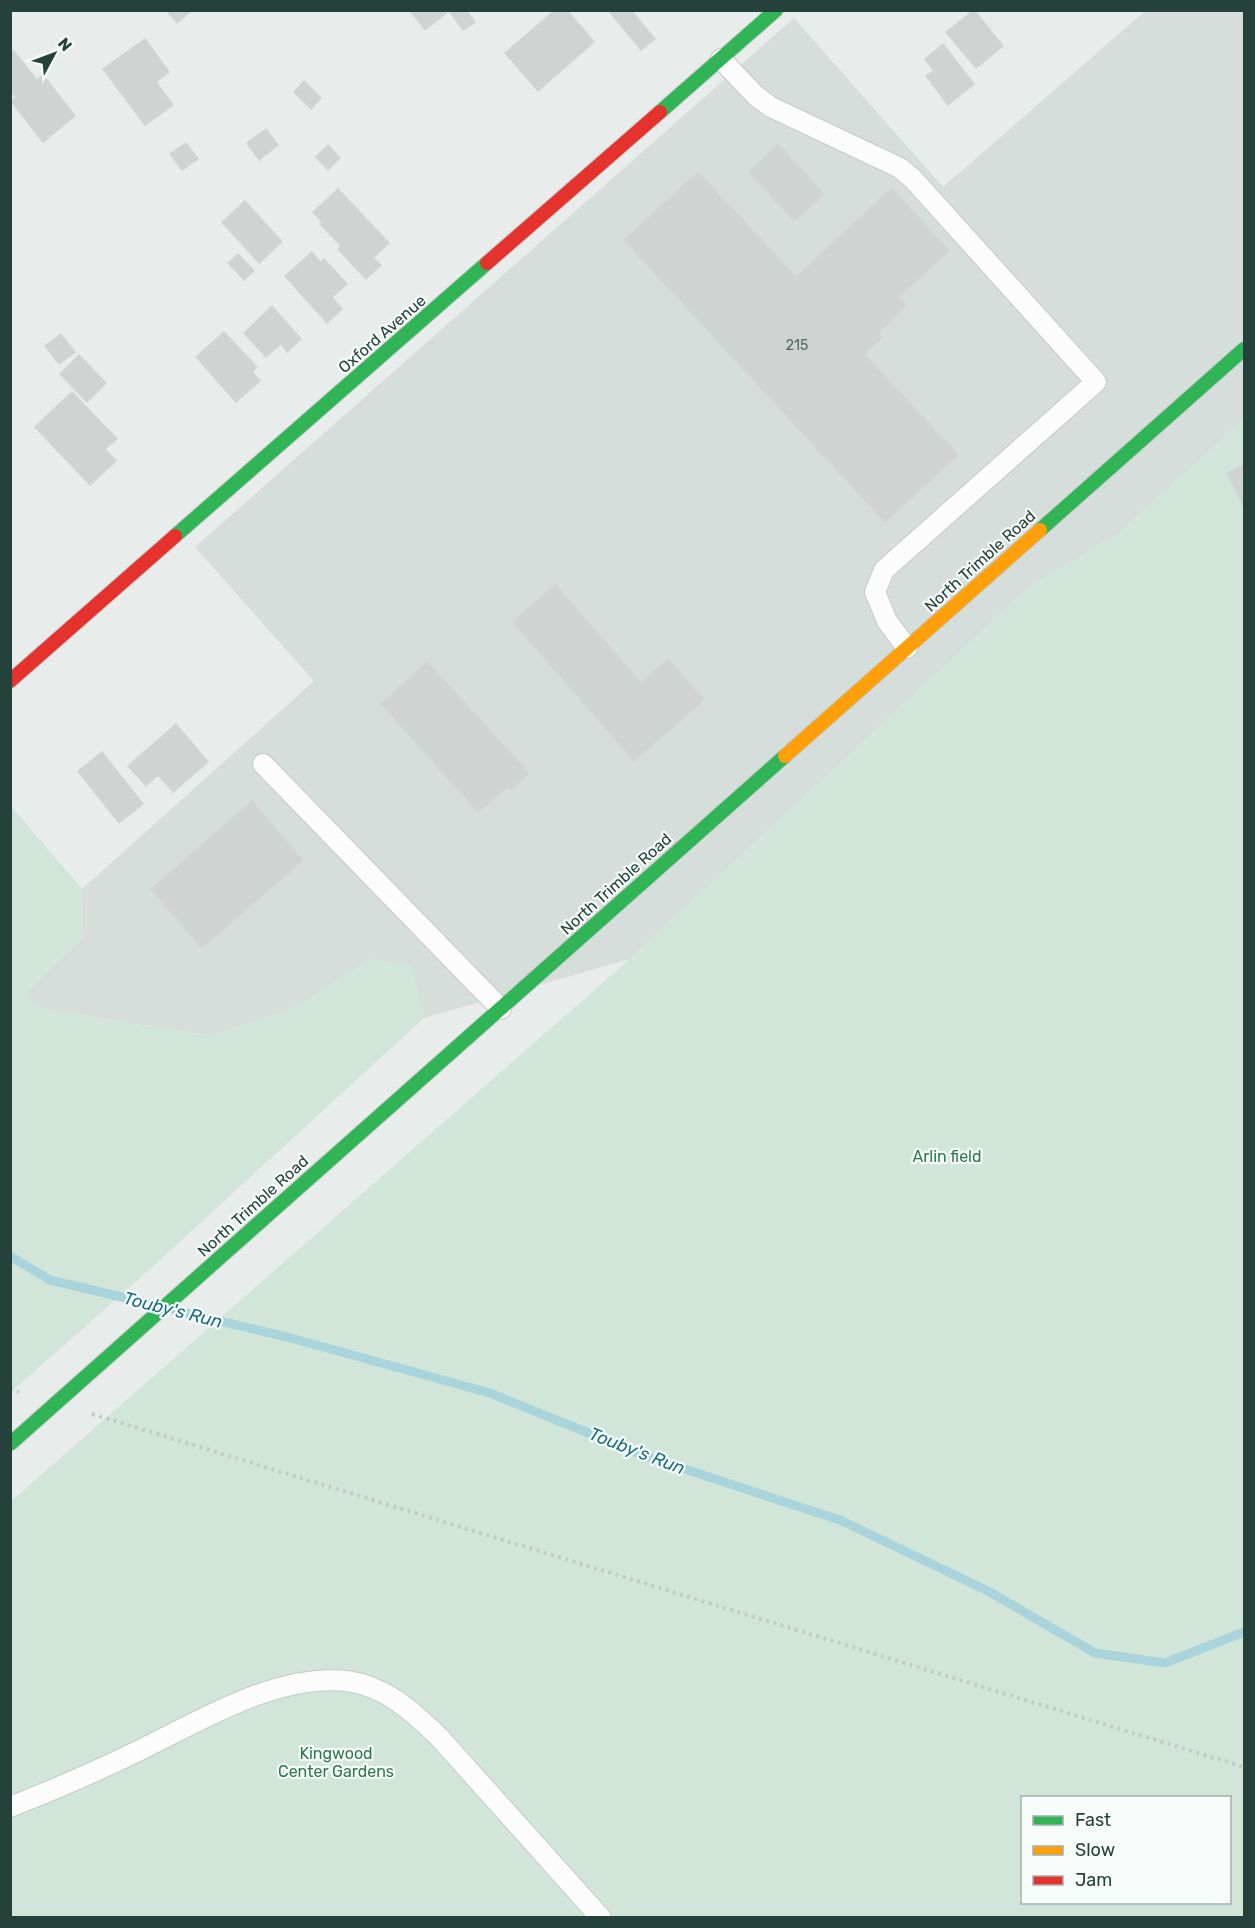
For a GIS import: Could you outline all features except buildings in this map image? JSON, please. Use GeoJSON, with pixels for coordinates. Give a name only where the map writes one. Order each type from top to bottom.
{"type":"FeatureCollection","features":[{"type":"Feature","properties":{"kind":"main road","name":"Oxford Avenue"},"geometry":{"type":"LineString","coordinates":[[10,681],[776,10]]}},
{"type":"Feature","properties":{"kind":"main road","name":"North Trimble Road"},"geometry":{"type":"LineString","coordinates":[[10,1444],[1245,349]]}},
{"type":"Feature","properties":{"kind":"lane"},"geometry":{"type":"LineString","coordinates":[[721,59],[756,96],[771,107],[900,168],[913,179],[1096,382],[884,570],[875,592],[887,621],[907,648]]}},
{"type":"Feature","properties":{"kind":"lane"},"geometry":{"type":"LineString","coordinates":[[263,764],[501,1009]]}},
{"type":"Feature","properties":{"kind":"lane"},"geometry":{"type":"LineString","coordinates":[[10,1807],[73,1782],[203,1719],[260,1695],[296,1684],[321,1681],[347,1682],[371,1687],[392,1696],[414,1713],[439,1737],[601,1917]]}},
{"type":"Feature","properties":{"kind":"path"},"geometry":{"type":"LineString","coordinates":[[10,1389],[21,1392]]}},
{"type":"Feature","properties":{"kind":"path"},"geometry":{"type":"LineString","coordinates":[[87,1412],[1245,1767]]}},
{"type":"Feature","properties":{"kind":"shaded area"},"geometry":{"type":"Polygon","coordinates":[[[1145,11],[1244,11],[1244,420],[1118,534],[1032,585],[630,959],[424,1018],[411,965],[370,960],[294,1008],[212,1036],[41,1009],[24,994],[83,938],[82,889],[314,681],[195,547],[794,18],[943,187],[1145,11]]]}},
{"type":"Feature","properties":{"kind":"green space"},"geometry":{"type":"Polygon","coordinates":[[[1244,420],[1244,1917],[11,1917],[10,1502],[630,959],[1032,585],[1118,534],[1244,420]]]}},
{"type":"Feature","properties":{"kind":"green space"},"geometry":{"type":"Polygon","coordinates":[[[10,805],[82,889],[83,938],[25,994],[41,1009],[212,1036],[294,1008],[370,959],[411,965],[424,1018],[148,1271],[11,1392],[10,805]]]}},
{"type":"Feature","properties":{"kind":"waterway","name":"Touby's Run"},"geometry":{"type":"LineString","coordinates":[[10,1256],[50,1280],[155,1305]]}},
{"type":"Feature","properties":{"kind":"waterway","name":"Touby's Run"},"geometry":{"type":"LineString","coordinates":[[174,1310],[291,1338],[490,1393],[648,1457],[840,1520],[988,1591],[1095,1653],[1165,1663],[1244,1632]]}},
{"type":"Feature","properties":{"kind":"traffic: fast"},"geometry":{"type":"LineString","coordinates":[[660,112],[776,10]]}},
{"type":"Feature","properties":{"kind":"traffic: fast"},"geometry":{"type":"LineString","coordinates":[[175,536],[487,263]]}},
{"type":"Feature","properties":{"kind":"traffic: fast"},"geometry":{"type":"LineString","coordinates":[[1040,530],[1244,349]]}},
{"type":"Feature","properties":{"kind":"traffic: fast"},"geometry":{"type":"LineString","coordinates":[[261,1221],[785,756]]}},
{"type":"Feature","properties":{"kind":"traffic: fast"},"geometry":{"type":"LineString","coordinates":[[10,1444],[261,1221]]}},
{"type":"Feature","properties":{"kind":"traffic: slow"},"geometry":{"type":"LineString","coordinates":[[785,756],[1040,530]]}},
{"type":"Feature","properties":{"kind":"traffic: jam"},"geometry":{"type":"LineString","coordinates":[[487,263],[660,112]]}},
{"type":"Feature","properties":{"kind":"traffic: jam"},"geometry":{"type":"LineString","coordinates":[[10,681],[175,536]]}},
{"type":"Feature","properties":{"kind":"park label","name":"Arlin field"},"geometry":{"type":"Point","coordinates":[947,1156]}},
{"type":"Feature","properties":{"kind":"park label","name":"Kingwood Center Gardens"},"geometry":{"type":"Point","coordinates":[336,1762]}}]}
